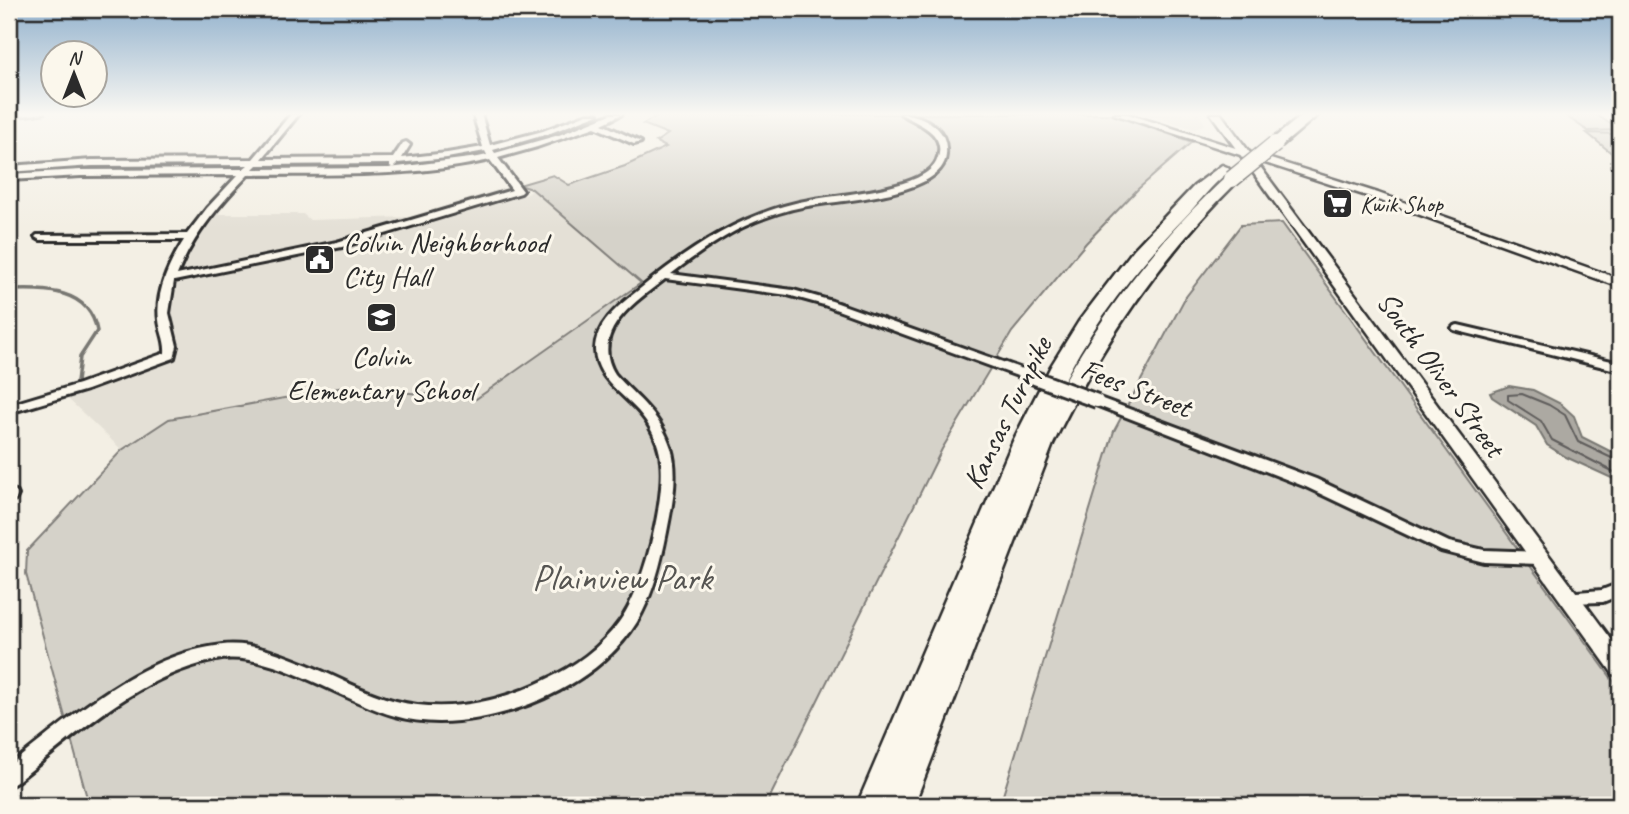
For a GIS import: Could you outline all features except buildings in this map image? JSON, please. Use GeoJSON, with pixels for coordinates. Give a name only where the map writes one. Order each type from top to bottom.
{"type":"FeatureCollection","features":[{"type":"Feature","properties":{"kind":"highway","name":"Kansas Turnpike"},"geometry":{"type":"LineString","coordinates":[[872,805],[1024,441],[1061,366],[1140,253],[1199,189],[1227,174],[1255,152]]}},
{"type":"Feature","properties":{"kind":"highway","name":"Kansas Turnpike"},"geometry":{"type":"LineString","coordinates":[[899,805],[1042,444],[1064,398],[1099,336],[1150,265],[1227,174]]}},
{"type":"Feature","properties":{"kind":"main road","name":"South Oliver Street"},"geometry":{"type":"LineString","coordinates":[[1245,154],[1620,667]]}},
{"type":"Feature","properties":{"kind":"street"},"geometry":{"type":"LineString","coordinates":[[9,409],[82,387],[170,355],[172,347],[164,320],[164,299],[188,237],[262,152]]}},
{"type":"Feature","properties":{"kind":"street"},"geometry":{"type":"LineString","coordinates":[[389,172],[401,152]]}},
{"type":"Feature","properties":{"kind":"street"},"geometry":{"type":"LineString","coordinates":[[9,177],[81,173],[389,172],[442,167],[496,152]]}},
{"type":"Feature","properties":{"kind":"street"},"geometry":{"type":"LineString","coordinates":[[9,169],[92,163],[395,161],[506,152]]}},
{"type":"Feature","properties":{"kind":"street"},"geometry":{"type":"LineString","coordinates":[[9,777],[87,717],[151,674],[188,660],[224,652],[253,653],[398,709],[435,714],[480,710],[519,700],[558,682],[597,656],[633,616],[650,574],[668,463],[657,426],[607,371],[601,354],[602,337],[612,319],[665,275],[727,231],[753,218],[821,200],[884,193],[921,179],[938,165],[943,152]]}},
{"type":"Feature","properties":{"kind":"street"},"geometry":{"type":"LineString","coordinates":[[1239,152],[1407,206],[1620,283]]}},
{"type":"Feature","properties":{"kind":"street"},"geometry":{"type":"LineString","coordinates":[[170,279],[339,245],[519,191],[491,154]]}},
{"type":"Feature","properties":{"kind":"street"},"geometry":{"type":"LineString","coordinates":[[40,237],[188,237]]}},
{"type":"Feature","properties":{"kind":"street","name":"Fees Street"},"geometry":{"type":"LineString","coordinates":[[665,275],[789,292],[835,305],[1311,483],[1446,547],[1484,556],[1540,558]]}},
{"type":"Feature","properties":{"kind":"street"},"geometry":{"type":"LineString","coordinates":[[1458,328],[1620,367]]}},
{"type":"Feature","properties":{"kind":"street"},"geometry":{"type":"LineString","coordinates":[[1569,597],[1603,596],[1620,589]]}},
{"type":"Feature","properties":{"kind":"shaded area","name":"Colvin Elementary School"},"geometry":{"type":"Polygon","coordinates":[[[508,187],[507,193],[511,197],[526,195],[532,189],[642,282],[476,399],[344,387],[169,419],[122,450],[66,397],[169,360],[176,355],[180,348],[170,311],[173,289],[184,255],[212,214],[303,214],[310,220],[408,217],[508,187]]]}},
{"type":"Feature","properties":{"kind":"green space","name":"Plainview Park"},"geometry":{"type":"Polygon","coordinates":[[[655,152],[1181,152],[1138,189],[1086,243],[1012,332],[942,449],[766,805],[89,805],[26,574],[27,551],[122,450],[169,419],[344,387],[476,399],[641,283],[532,189],[519,185],[553,175],[569,185],[625,166],[655,152]]]}},
{"type":"Feature","properties":{"kind":"green space"},"geometry":{"type":"Polygon","coordinates":[[[1610,152],[1620,152],[1620,160],[1610,152]]]}},
{"type":"Feature","properties":{"kind":"green space"},"geometry":{"type":"Polygon","coordinates":[[[1282,223],[1620,690],[1620,805],[1000,805],[1114,431],[1185,298],[1241,225],[1282,223]]]}},
{"type":"Feature","properties":{"kind":"water"},"geometry":{"type":"Polygon","coordinates":[[[1509,386],[1533,390],[1561,404],[1574,416],[1582,437],[1620,456],[1620,482],[1566,457],[1547,445],[1536,426],[1490,393],[1509,386]]]}},
{"type":"Feature","properties":{"kind":"waterway"},"geometry":{"type":"LineString","coordinates":[[9,290],[51,291],[64,294],[85,306],[97,331],[80,357],[77,382]]}},
{"type":"Feature","properties":{"kind":"place","name":"Kwik Shop"},"geometry":{"type":"Point","coordinates":[1337,204]}},
{"type":"Feature","properties":{"kind":"place","name":"Colvin Neighborhood City Hall"},"geometry":{"type":"Point","coordinates":[320,259]}},
{"type":"Feature","properties":{"kind":"place","name":"Colvin Elementary School"},"geometry":{"type":"Point","coordinates":[381,318]}}]}
